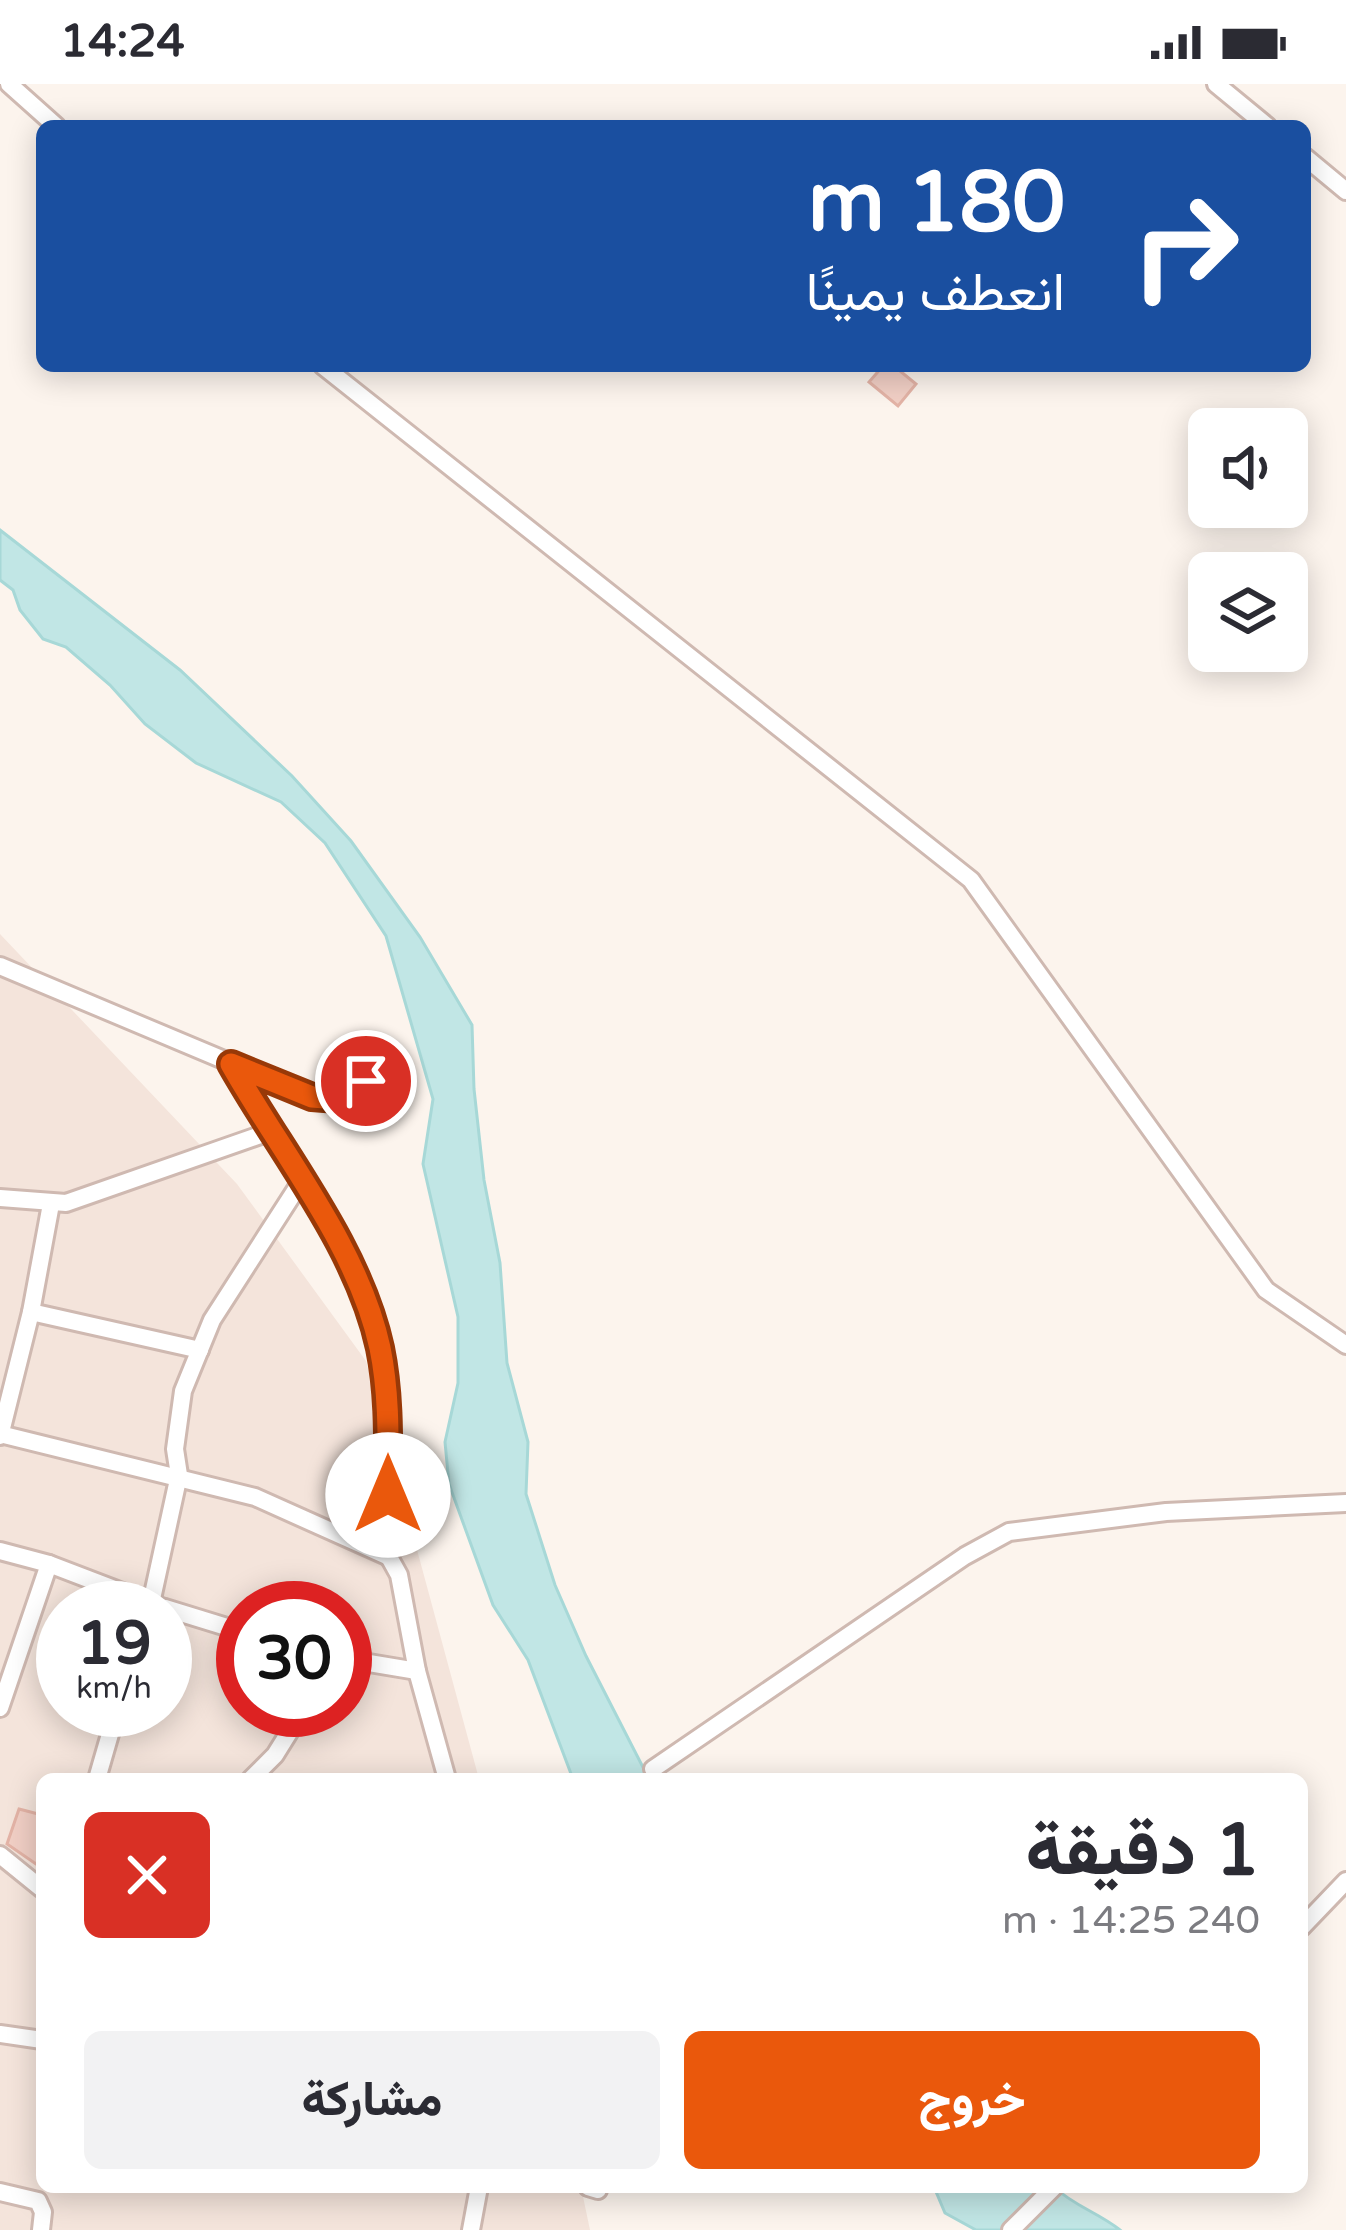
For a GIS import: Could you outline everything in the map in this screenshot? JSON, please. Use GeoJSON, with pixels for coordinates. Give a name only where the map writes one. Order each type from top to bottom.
{"type":"FeatureCollection","features":[{"type":"Feature","properties":{"kind":"street"},"geometry":{"type":"LineString","coordinates":[[9,84],[49,120]]}},
{"type":"Feature","properties":{"kind":"street"},"geometry":{"type":"LineString","coordinates":[[1216,84],[1260,120]]}},
{"type":"Feature","properties":{"kind":"street"},"geometry":{"type":"LineString","coordinates":[[1311,162],[1346,191]]}},
{"type":"Feature","properties":{"kind":"street"},"geometry":{"type":"LineString","coordinates":[[330,372],[971,880],[1265,1291],[1346,1345]]}},
{"type":"Feature","properties":{"kind":"street"},"geometry":{"type":"LineString","coordinates":[[0,966],[294,1093],[337,1099],[396,1063]]}},
{"type":"Feature","properties":{"kind":"street"},"geometry":{"type":"LineString","coordinates":[[231,1064],[336,1236],[380,1345],[388,1397],[388,1557],[399,1575],[417,1672],[445,1773]]}},
{"type":"Feature","properties":{"kind":"street"},"geometry":{"type":"LineString","coordinates":[[0,1198],[65,1203],[269,1132]]}},
{"type":"Feature","properties":{"kind":"street"},"geometry":{"type":"LineString","coordinates":[[162,1581],[179,1475],[175,1449],[183,1391],[212,1320],[302,1180]]}},
{"type":"Feature","properties":{"kind":"street"},"geometry":{"type":"LineString","coordinates":[[51,1204],[31,1312],[0,1435],[267,1500],[388,1557]]}},
{"type":"Feature","properties":{"kind":"street"},"geometry":{"type":"LineString","coordinates":[[31,1312],[200,1350]]}},
{"type":"Feature","properties":{"kind":"street"},"geometry":{"type":"LineString","coordinates":[[653,1769],[964,1556],[1009,1532],[1166,1512],[1346,1503]]}},
{"type":"Feature","properties":{"kind":"street"},"geometry":{"type":"LineString","coordinates":[[0,1551],[92,1581]]}},
{"type":"Feature","properties":{"kind":"street"},"geometry":{"type":"LineString","coordinates":[[0,1708],[49,1564]]}},
{"type":"Feature","properties":{"kind":"street"},"geometry":{"type":"LineString","coordinates":[[372,1664],[417,1672]]}},
{"type":"Feature","properties":{"kind":"street"},"geometry":{"type":"LineString","coordinates":[[99,1773],[109,1737]]}},
{"type":"Feature","properties":{"kind":"street"},"geometry":{"type":"LineString","coordinates":[[257,1773],[286,1737]]}},
{"type":"Feature","properties":{"kind":"street"},"geometry":{"type":"LineString","coordinates":[[0,1855],[36,1883]]}},
{"type":"Feature","properties":{"kind":"street"},"geometry":{"type":"LineString","coordinates":[[1308,1921],[1346,1881]]}},
{"type":"Feature","properties":{"kind":"street"},"geometry":{"type":"LineString","coordinates":[[0,2034],[36,2039]]}},
{"type":"Feature","properties":{"kind":"street"},"geometry":{"type":"LineString","coordinates":[[0,2192],[38,2201],[43,2212],[41,2230]]}},
{"type":"Feature","properties":{"kind":"street"},"geometry":{"type":"LineString","coordinates":[[471,2230],[478,2193]]}},
{"type":"Feature","properties":{"kind":"street"},"geometry":{"type":"LineString","coordinates":[[1011,2230],[1048,2193]]}},
{"type":"Feature","properties":{"kind":"shaded area"},"geometry":{"type":"Polygon","coordinates":[[[0,934],[237,1184],[366,1361],[477,1773],[36,1773],[36,2193],[582,2193],[590,2230],[0,2230],[0,934]]]}},
{"type":"Feature","properties":{"kind":"water"},"geometry":{"type":"Polygon","coordinates":[[[0,530],[180,670],[292,776],[351,841],[420,937],[472,1025],[474,1089],[500,1263],[507,1363],[528,1442],[526,1494],[555,1585],[646,1773],[571,1773],[528,1660],[493,1605],[449,1484],[445,1442],[458,1383],[458,1317],[423,1164],[433,1099],[386,936],[325,843],[281,802],[196,763],[145,724],[66,647],[43,639],[20,610],[13,590],[0,580],[0,530]]]}},
{"type":"Feature","properties":{"kind":"water"},"geometry":{"type":"Polygon","coordinates":[[[937,2193],[1062,2193],[1120,2230],[976,2230],[945,2213],[937,2193]]]}},
{"type":"Feature","properties":{"kind":"building"},"geometry":{"type":"Polygon","coordinates":[[[878,372],[901,372],[916,384],[898,406],[869,382],[878,372]]]}},
{"type":"Feature","properties":{"kind":"building"},"geometry":{"type":"Polygon","coordinates":[[[19,1809],[36,1813],[36,1864],[7,1844],[19,1809]]]}},
{"type":"Feature","properties":{"kind":"route"},"geometry":{"type":"LineString","coordinates":[[366,1081],[337,1099],[312,1097],[231,1064],[336,1236],[370,1317],[380,1345],[388,1397],[388,1495]]}}]}
